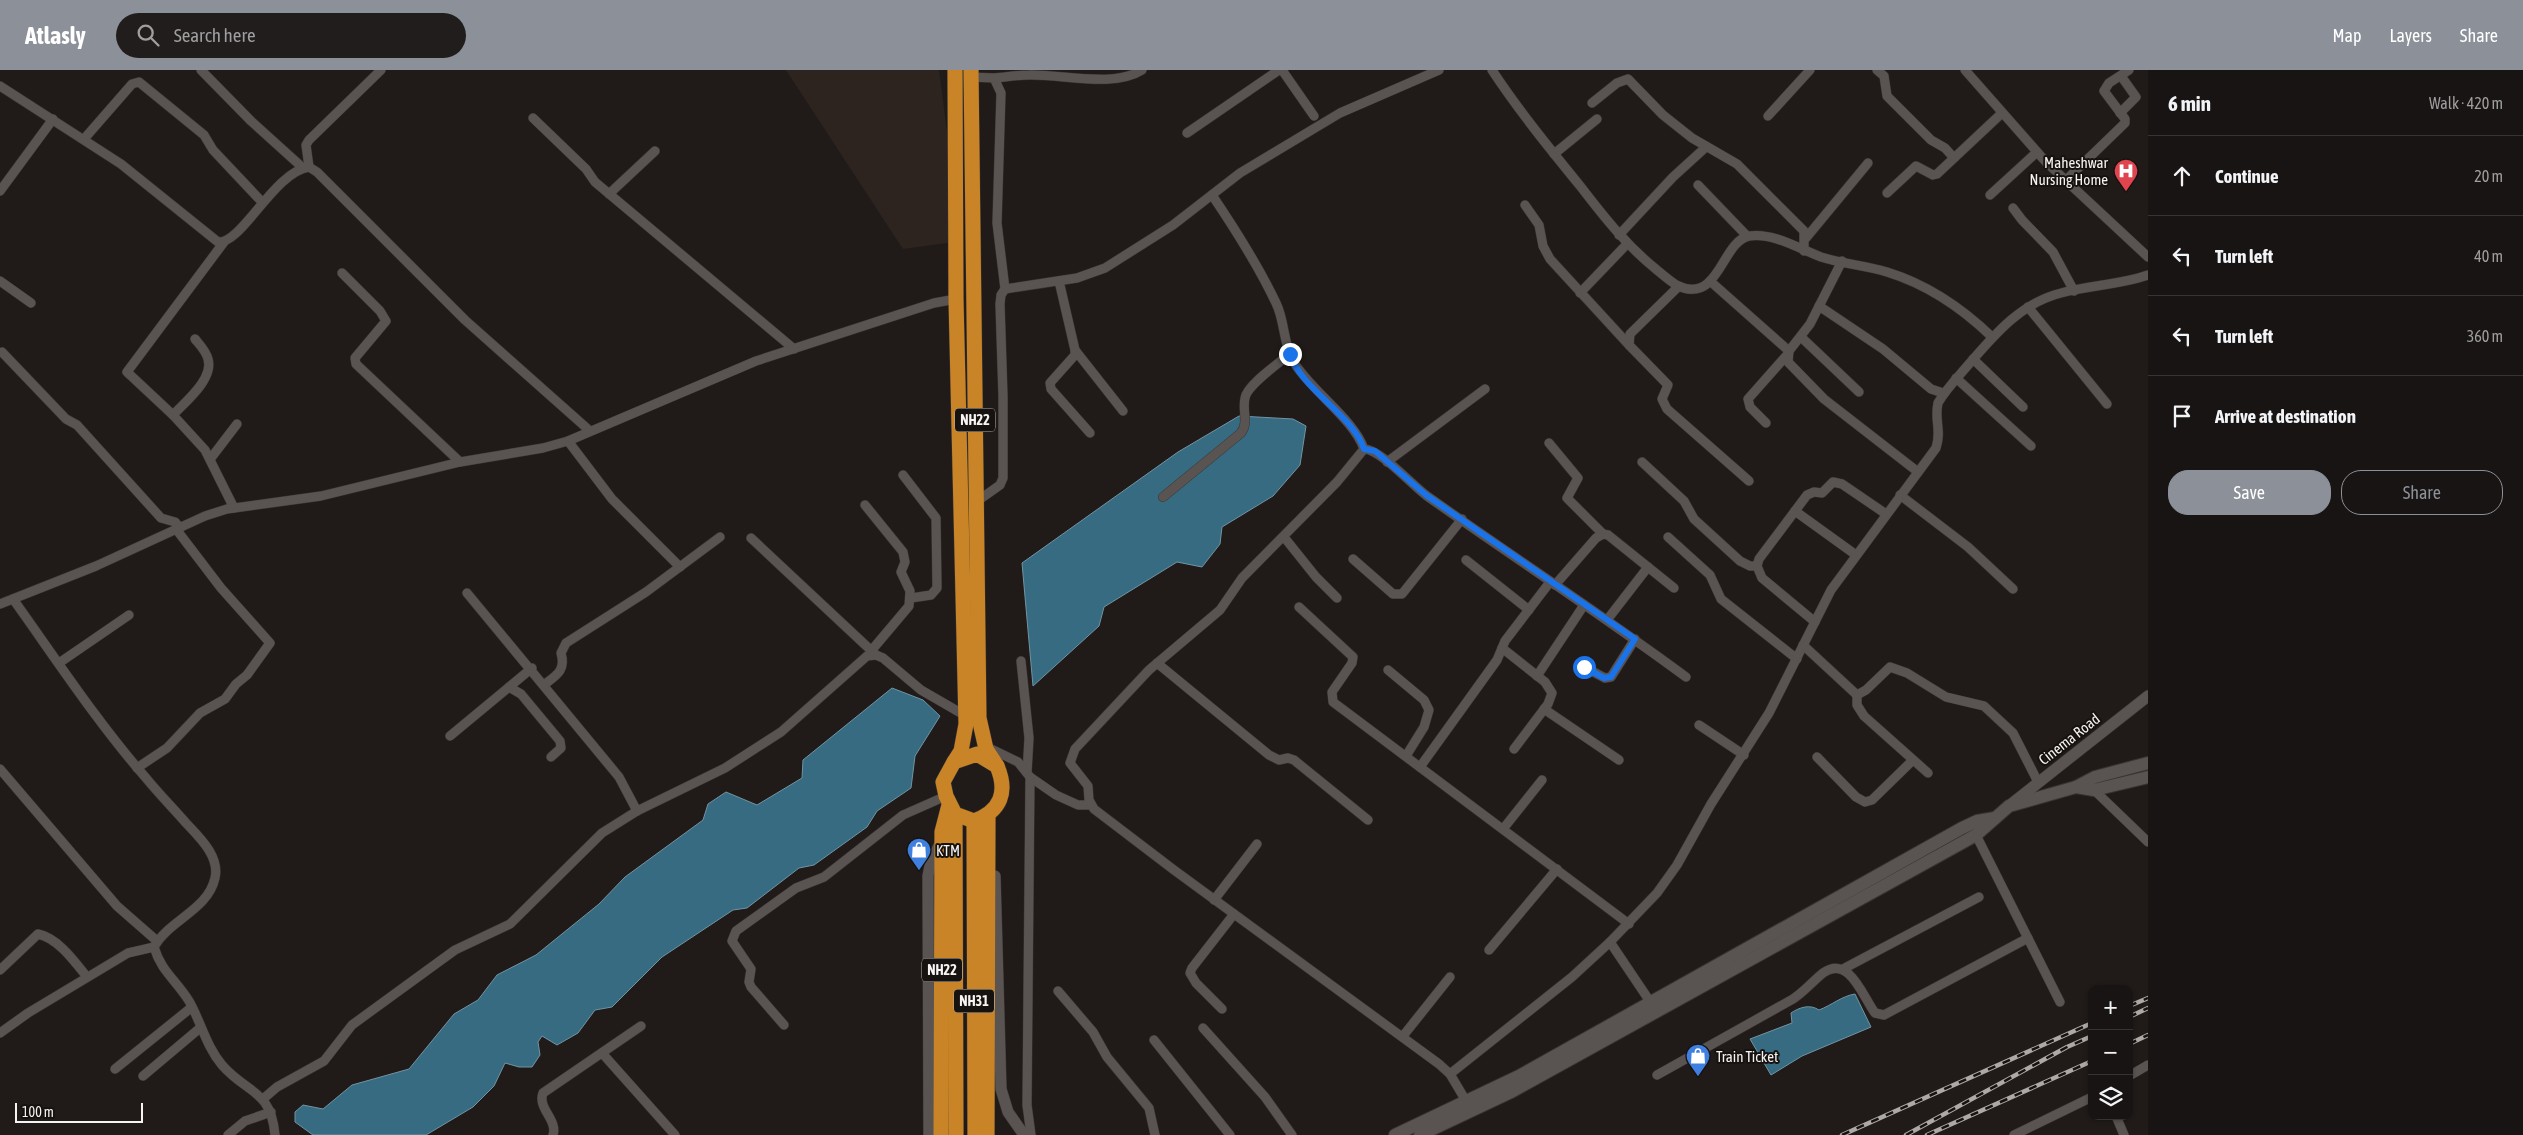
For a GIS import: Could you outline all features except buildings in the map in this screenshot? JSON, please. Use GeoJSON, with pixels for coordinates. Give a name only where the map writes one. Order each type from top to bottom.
{"type":"FeatureCollection","features":[{"type":"Feature","properties":{"kind":"highway","name":"NH22"},"geometry":{"type":"LineString","coordinates":[[940,1135],[942,841],[944,821],[950,805],[943,782],[961,751],[966,716],[956,299],[955,70]]}},
{"type":"Feature","properties":{"kind":"highway","name":"NH22"},"geometry":{"type":"LineString","coordinates":[[971,73],[979,718],[985,746],[1002,776],[1002,793],[996,807],[988,815]]}},
{"type":"Feature","properties":{"kind":"highway"},"geometry":{"type":"LineString","coordinates":[[954,762],[977,754],[997,766]]}},
{"type":"Feature","properties":{"kind":"highway"},"geometry":{"type":"LineString","coordinates":[[950,805],[974,821],[988,815],[987,1135]]}},
{"type":"Feature","properties":{"kind":"highway","name":"NH31"},"geometry":{"type":"LineString","coordinates":[[950,805],[954,870],[956,1135]]}},
{"type":"Feature","properties":{"kind":"highway","name":"NH31"},"geometry":{"type":"LineString","coordinates":[[974,821],[975,1135]]}},
{"type":"Feature","properties":{"kind":"main road"},"geometry":{"type":"LineString","coordinates":[[1420,1135],[1511,1092],[1976,835],[2008,806],[2076,787],[2095,777],[2148,763]]}},
{"type":"Feature","properties":{"kind":"main road"},"geometry":{"type":"LineString","coordinates":[[2076,787],[2094,790],[2148,777]]}},
{"type":"Feature","properties":{"kind":"main road"},"geometry":{"type":"LineString","coordinates":[[1395,1135],[1519,1076],[1962,828],[1977,821],[1995,818]]}},
{"type":"Feature","properties":{"kind":"street"},"geometry":{"type":"LineString","coordinates":[[201,70],[251,122],[306,167],[324,178],[465,320],[590,431]]}},
{"type":"Feature","properties":{"kind":"street"},"geometry":{"type":"LineString","coordinates":[[306,167],[306,145],[309,140],[380,70]]}},
{"type":"Feature","properties":{"kind":"street"},"geometry":{"type":"LineString","coordinates":[[971,73],[994,78],[1029,75],[1107,79],[1135,74],[1142,70]]}},
{"type":"Feature","properties":{"kind":"street"},"geometry":{"type":"LineString","coordinates":[[1186,133],[1281,70],[1314,116]]}},
{"type":"Feature","properties":{"kind":"street"},"geometry":{"type":"LineString","coordinates":[[976,502],[994,490],[1002,478],[1003,396],[1000,295],[1005,289],[1089,276],[1105,268],[1174,226],[1240,173],[1340,113],[1439,70]]}},
{"type":"Feature","properties":{"kind":"street"},"geometry":{"type":"LineString","coordinates":[[1492,70],[1512,101],[1620,236],[1627,244],[1679,286],[1695,288],[1710,281],[1737,244],[1747,236]]}},
{"type":"Feature","properties":{"kind":"street"},"geometry":{"type":"LineString","coordinates":[[1768,116],[1810,70]]}},
{"type":"Feature","properties":{"kind":"street"},"geometry":{"type":"LineString","coordinates":[[1878,70],[1884,76],[1887,96],[1931,140],[1945,148],[1954,158]]}},
{"type":"Feature","properties":{"kind":"street"},"geometry":{"type":"LineString","coordinates":[[1965,70],[2065,181],[2148,257]]}},
{"type":"Feature","properties":{"kind":"street"},"geometry":{"type":"LineString","coordinates":[[2065,181],[2122,127],[2125,119],[2104,91],[2110,83],[2129,70]]}},
{"type":"Feature","properties":{"kind":"street"},"geometry":{"type":"LineString","coordinates":[[2120,113],[2136,97],[2121,76]]}},
{"type":"Feature","properties":{"kind":"street"},"geometry":{"type":"LineString","coordinates":[[994,78],[1001,93],[997,223],[1005,289]]}},
{"type":"Feature","properties":{"kind":"street"},"geometry":{"type":"LineString","coordinates":[[1592,103],[1617,83],[1628,79],[1663,115],[1706,147],[1728,157],[1802,227],[1806,238],[1804,251]]}},
{"type":"Feature","properties":{"kind":"street"},"geometry":{"type":"LineString","coordinates":[[84,139],[132,84],[138,82],[204,135],[213,150],[262,202]]}},
{"type":"Feature","properties":{"kind":"street"},"geometry":{"type":"LineString","coordinates":[[0,86],[84,139],[160,193],[212,239],[224,242]]}},
{"type":"Feature","properties":{"kind":"street"},"geometry":{"type":"LineString","coordinates":[[1887,193],[1916,166],[1920,166],[1933,175],[2002,113]]}},
{"type":"Feature","properties":{"kind":"street"},"geometry":{"type":"LineString","coordinates":[[0,190],[53,118]]}},
{"type":"Feature","properties":{"kind":"street"},"geometry":{"type":"LineString","coordinates":[[533,118],[609,194],[794,349]]}},
{"type":"Feature","properties":{"kind":"street"},"geometry":{"type":"LineString","coordinates":[[1554,154],[1597,118]]}},
{"type":"Feature","properties":{"kind":"street"},"geometry":{"type":"LineString","coordinates":[[1620,236],[1672,177],[1706,147]]}},
{"type":"Feature","properties":{"kind":"street"},"geometry":{"type":"LineString","coordinates":[[609,194],[655,151]]}},
{"type":"Feature","properties":{"kind":"street"},"geometry":{"type":"LineString","coordinates":[[1990,196],[2037,152]]}},
{"type":"Feature","properties":{"kind":"street"},"geometry":{"type":"LineString","coordinates":[[1806,238],[1868,163]]}},
{"type":"Feature","properties":{"kind":"street"},"geometry":{"type":"LineString","coordinates":[[234,508],[211,458],[173,415],[127,372],[224,242],[235,236],[262,202],[306,167]]}},
{"type":"Feature","properties":{"kind":"street"},"geometry":{"type":"LineString","coordinates":[[1698,185],[1747,236],[1773,239],[1804,251],[1889,272],[1919,286],[1971,317],[1992,337]]}},
{"type":"Feature","properties":{"kind":"street"},"geometry":{"type":"LineString","coordinates":[[1212,195],[1237,232],[1276,303],[1290,354],[1303,375],[1346,422],[1364,449],[1375,451],[1415,487],[1552,584],[1608,620],[1686,677]]}},
{"type":"Feature","properties":{"kind":"street"},"geometry":{"type":"LineString","coordinates":[[1525,205],[1539,225],[1545,252],[1580,293],[1668,385],[1662,399],[1667,410],[1749,482]]}},
{"type":"Feature","properties":{"kind":"street"},"geometry":{"type":"LineString","coordinates":[[2014,208],[2022,220],[2053,252],[2074,290]]}},
{"type":"Feature","properties":{"kind":"street"},"geometry":{"type":"LineString","coordinates":[[1580,293],[1627,244]]}},
{"type":"Feature","properties":{"kind":"street"},"geometry":{"type":"LineString","coordinates":[[1766,423],[1750,407],[1748,399],[1801,337],[1842,261]]}},
{"type":"Feature","properties":{"kind":"street"},"geometry":{"type":"LineString","coordinates":[[342,273],[380,311],[386,322],[355,358],[356,364],[460,462]]}},
{"type":"Feature","properties":{"kind":"street"},"geometry":{"type":"LineString","coordinates":[[1450,1074],[1572,977],[1629,924],[1677,865],[1711,804],[1769,713],[1831,590],[1936,448],[1940,436],[1936,413],[1938,403],[1956,378],[1992,337],[2012,318],[2028,307],[2052,296],[2074,290],[2113,284],[2148,275]]}},
{"type":"Feature","properties":{"kind":"street"},"geometry":{"type":"LineString","coordinates":[[0,281],[30,303]]}},
{"type":"Feature","properties":{"kind":"street"},"geometry":{"type":"LineString","coordinates":[[1059,281],[1076,350],[1124,411]]}},
{"type":"Feature","properties":{"kind":"street"},"geometry":{"type":"LineString","coordinates":[[1710,281],[1788,353],[1793,368],[1824,399],[1918,472]]}},
{"type":"Feature","properties":{"kind":"street"},"geometry":{"type":"LineString","coordinates":[[1629,345],[1630,334],[1679,286]]}},
{"type":"Feature","properties":{"kind":"street"},"geometry":{"type":"LineString","coordinates":[[0,604],[96,566],[205,516],[234,508],[321,496],[460,462],[543,448],[568,440],[756,361],[934,302],[956,299]]}},
{"type":"Feature","properties":{"kind":"street"},"geometry":{"type":"LineString","coordinates":[[1819,306],[1883,349],[1931,389],[1943,394]]}},
{"type":"Feature","properties":{"kind":"street"},"geometry":{"type":"LineString","coordinates":[[2028,307],[2107,404]]}},
{"type":"Feature","properties":{"kind":"street"},"geometry":{"type":"LineString","coordinates":[[1801,337],[1860,392]]}},
{"type":"Feature","properties":{"kind":"street"},"geometry":{"type":"LineString","coordinates":[[173,415],[202,382],[207,372],[208,359],[195,338]]}},
{"type":"Feature","properties":{"kind":"street"},"geometry":{"type":"LineString","coordinates":[[1076,350],[1075,355],[1050,383],[1051,389],[1090,433]]}},
{"type":"Feature","properties":{"kind":"street"},"geometry":{"type":"LineString","coordinates":[[2,352],[66,419],[77,425],[161,518],[175,522],[221,588],[270,643],[247,675],[236,684],[225,699],[200,713],[167,748],[137,768]]}},
{"type":"Feature","properties":{"kind":"street"},"geometry":{"type":"LineString","coordinates":[[1163,497],[1241,433],[1246,421],[1244,407],[1247,392],[1290,354]]}},
{"type":"Feature","properties":{"kind":"street"},"geometry":{"type":"LineString","coordinates":[[1973,359],[2023,407]]}},
{"type":"Feature","properties":{"kind":"street"},"geometry":{"type":"LineString","coordinates":[[1956,378],[2031,446]]}},
{"type":"Feature","properties":{"kind":"street"},"geometry":{"type":"LineString","coordinates":[[1387,462],[1485,389]]}},
{"type":"Feature","properties":{"kind":"street"},"geometry":{"type":"LineString","coordinates":[[211,458],[237,424]]}},
{"type":"Feature","properties":{"kind":"street"},"geometry":{"type":"LineString","coordinates":[[568,440],[612,499],[680,567]]}},
{"type":"Feature","properties":{"kind":"street"},"geometry":{"type":"LineString","coordinates":[[1549,443],[1578,478],[1567,498],[1603,534],[1608,535],[1674,588]]}},
{"type":"Feature","properties":{"kind":"street"},"geometry":{"type":"LineString","coordinates":[[1091,805],[1088,786],[1070,763],[1072,754],[1136,682],[1220,610],[1242,578],[1354,463],[1364,449]]}},
{"type":"Feature","properties":{"kind":"street"},"geometry":{"type":"LineString","coordinates":[[1642,462],[1684,501],[1694,519],[1740,561],[1750,566],[1757,566]]}},
{"type":"Feature","properties":{"kind":"street"},"geometry":{"type":"LineString","coordinates":[[903,474],[936,518],[937,588],[931,595],[911,598]]}},
{"type":"Feature","properties":{"kind":"street"},"geometry":{"type":"LineString","coordinates":[[1757,566],[1810,492],[1822,493],[1829,485],[1837,482],[1886,514]]}},
{"type":"Feature","properties":{"kind":"street"},"geometry":{"type":"LineString","coordinates":[[1900,495],[1968,547],[2013,589]]}},
{"type":"Feature","properties":{"kind":"street"},"geometry":{"type":"LineString","coordinates":[[264,1100],[276,1088],[324,1061],[352,1025],[455,950],[510,924],[548,889],[590,844],[637,811],[725,768],[781,732],[866,656],[874,653],[906,613],[911,598],[901,572],[905,562],[903,552],[865,505]]}},
{"type":"Feature","properties":{"kind":"street"},"geometry":{"type":"LineString","coordinates":[[1795,511],[1856,555]]}},
{"type":"Feature","properties":{"kind":"street"},"geometry":{"type":"LineString","coordinates":[[1353,559],[1393,594],[1402,594],[1462,520]]}},
{"type":"Feature","properties":{"kind":"street"},"geometry":{"type":"LineString","coordinates":[[1420,766],[1497,660],[1502,648],[1529,610],[1596,538],[1603,534]]}},
{"type":"Feature","properties":{"kind":"street"},"geometry":{"type":"LineString","coordinates":[[544,684],[561,671],[563,662],[561,653],[566,643],[646,592],[720,537]]}},
{"type":"Feature","properties":{"kind":"street"},"geometry":{"type":"LineString","coordinates":[[1284,537],[1316,577],[1337,598]]}},
{"type":"Feature","properties":{"kind":"street"},"geometry":{"type":"LineString","coordinates":[[1668,537],[1714,580],[1721,599],[1797,659]]}},
{"type":"Feature","properties":{"kind":"street"},"geometry":{"type":"LineString","coordinates":[[751,538],[874,653],[883,658],[926,693],[966,716]]}},
{"type":"Feature","properties":{"kind":"street"},"geometry":{"type":"LineString","coordinates":[[1466,560],[1529,610]]}},
{"type":"Feature","properties":{"kind":"street"},"geometry":{"type":"LineString","coordinates":[[1608,620],[1648,566]]}},
{"type":"Feature","properties":{"kind":"street"},"geometry":{"type":"LineString","coordinates":[[1757,566],[1762,578],[1815,622]]}},
{"type":"Feature","properties":{"kind":"street"},"geometry":{"type":"LineString","coordinates":[[467,593],[532,668],[620,777],[637,811]]}},
{"type":"Feature","properties":{"kind":"street"},"geometry":{"type":"LineString","coordinates":[[13,598],[137,768],[206,845],[215,862],[216,876],[206,896],[194,910],[161,934],[156,944],[158,962],[192,1007],[211,1050],[222,1065],[264,1100],[271,1112],[275,1135]]}},
{"type":"Feature","properties":{"kind":"street"},"geometry":{"type":"LineString","coordinates":[[1537,676],[1584,605]]}},
{"type":"Feature","properties":{"kind":"street"},"geometry":{"type":"LineString","coordinates":[[1299,607],[1353,657],[1352,663],[1332,692],[1333,702],[1629,924]]}},
{"type":"Feature","properties":{"kind":"street"},"geometry":{"type":"LineString","coordinates":[[59,663],[129,615]]}},
{"type":"Feature","properties":{"kind":"street"},"geometry":{"type":"LineString","coordinates":[[1584,667],[1604,678],[1611,677],[1635,639]]}},
{"type":"Feature","properties":{"kind":"street"},"geometry":{"type":"LineString","coordinates":[[1804,645],[1857,695],[1857,705],[1864,716],[1928,773]]}},
{"type":"Feature","properties":{"kind":"street"},"geometry":{"type":"LineString","coordinates":[[1502,648],[1545,682],[1552,693],[1544,709],[1514,750]]}},
{"type":"Feature","properties":{"kind":"street"},"geometry":{"type":"LineString","coordinates":[[1020,661],[1029,738],[1027,1105],[1031,1135]]}},
{"type":"Feature","properties":{"kind":"street"},"geometry":{"type":"LineString","coordinates":[[1157,663],[1269,755],[1279,760],[1288,758],[1294,760],[1368,820]]}},
{"type":"Feature","properties":{"kind":"street"},"geometry":{"type":"LineString","coordinates":[[1857,695],[1866,690],[1890,667],[1907,672],[1946,697],[1984,706],[2013,733],[2038,782]]}},
{"type":"Feature","properties":{"kind":"street"},"geometry":{"type":"LineString","coordinates":[[450,736],[532,668]]}},
{"type":"Feature","properties":{"kind":"street"},"geometry":{"type":"LineString","coordinates":[[1388,670],[1424,700],[1429,710],[1424,727],[1406,756]]}},
{"type":"Feature","properties":{"kind":"street"},"geometry":{"type":"LineString","coordinates":[[509,687],[521,694],[560,741],[561,748],[551,757]]}},
{"type":"Feature","properties":{"kind":"street","name":"Cinema Road"},"geometry":{"type":"LineString","coordinates":[[2008,806],[2148,696]]}},
{"type":"Feature","properties":{"kind":"street"},"geometry":{"type":"LineString","coordinates":[[1544,709],[1619,760]]}},
{"type":"Feature","properties":{"kind":"street"},"geometry":{"type":"LineString","coordinates":[[1699,725],[1744,755]]}},
{"type":"Feature","properties":{"kind":"street"},"geometry":{"type":"LineString","coordinates":[[985,746],[1018,762],[1028,775],[1056,795],[1078,805],[1091,805],[1214,900],[1403,1036],[1450,1074],[1466,1101]]}},
{"type":"Feature","properties":{"kind":"street"},"geometry":{"type":"LineString","coordinates":[[1817,758],[1856,797],[1866,802],[1872,800],[1913,760]]}},
{"type":"Feature","properties":{"kind":"street"},"geometry":{"type":"LineString","coordinates":[[0,769],[117,906],[156,944]]}},
{"type":"Feature","properties":{"kind":"street"},"geometry":{"type":"LineString","coordinates":[[1503,829],[1542,780]]}},
{"type":"Feature","properties":{"kind":"street"},"geometry":{"type":"LineString","coordinates":[[2094,790],[2148,842]]}},
{"type":"Feature","properties":{"kind":"street"},"geometry":{"type":"LineString","coordinates":[[784,1025],[750,987],[751,969],[732,941],[736,931],[796,888],[824,876],[903,815],[950,805]]}},
{"type":"Feature","properties":{"kind":"street"},"geometry":{"type":"LineString","coordinates":[[988,833],[992,840],[994,860],[1001,1089],[1008,1112],[1024,1135]]}},
{"type":"Feature","properties":{"kind":"street"},"geometry":{"type":"LineString","coordinates":[[1976,835],[2060,1002]]}},
{"type":"Feature","properties":{"kind":"street"},"geometry":{"type":"LineString","coordinates":[[929,1135],[928,876],[931,861],[942,841]]}},
{"type":"Feature","properties":{"kind":"street"},"geometry":{"type":"LineString","coordinates":[[1214,900],[1257,844]]}},
{"type":"Feature","properties":{"kind":"street"},"geometry":{"type":"LineString","coordinates":[[1489,950],[1556,870]]}},
{"type":"Feature","properties":{"kind":"street"},"geometry":{"type":"LineString","coordinates":[[1657,1076],[1794,999],[1807,990],[1823,973],[1832,969],[1843,969],[1979,897]]}},
{"type":"Feature","properties":{"kind":"street"},"geometry":{"type":"LineString","coordinates":[[1222,1009],[1196,983],[1190,973],[1234,914]]}},
{"type":"Feature","properties":{"kind":"street"},"geometry":{"type":"LineString","coordinates":[[0,970],[38,934],[48,938],[68,954],[87,977]]}},
{"type":"Feature","properties":{"kind":"street"},"geometry":{"type":"LineString","coordinates":[[1843,969],[1851,975],[1875,1013],[1884,1016],[2028,938]]}},
{"type":"Feature","properties":{"kind":"street"},"geometry":{"type":"LineString","coordinates":[[1610,942],[1652,1003]]}},
{"type":"Feature","properties":{"kind":"street"},"geometry":{"type":"LineString","coordinates":[[0,1032],[128,953],[156,944]]}},
{"type":"Feature","properties":{"kind":"street"},"geometry":{"type":"LineString","coordinates":[[1403,1036],[1450,976]]}},
{"type":"Feature","properties":{"kind":"street"},"geometry":{"type":"LineString","coordinates":[[1058,991],[1093,1032],[1107,1057],[1149,1108],[1155,1135]]}},
{"type":"Feature","properties":{"kind":"street"},"geometry":{"type":"LineString","coordinates":[[115,1069],[192,1007]]}},
{"type":"Feature","properties":{"kind":"street"},"geometry":{"type":"LineString","coordinates":[[553,1135],[554,1127],[542,1101],[543,1094],[641,1026]]}},
{"type":"Feature","properties":{"kind":"street"},"geometry":{"type":"LineString","coordinates":[[143,1076],[200,1028]]}},
{"type":"Feature","properties":{"kind":"street"},"geometry":{"type":"LineString","coordinates":[[1203,1028],[1265,1097],[1292,1135]]}},
{"type":"Feature","properties":{"kind":"street"},"geometry":{"type":"LineString","coordinates":[[1154,1040],[1230,1135]]}},
{"type":"Feature","properties":{"kind":"street"},"geometry":{"type":"LineString","coordinates":[[602,1053],[675,1135]]}},
{"type":"Feature","properties":{"kind":"street"},"geometry":{"type":"LineString","coordinates":[[2131,1075],[2148,1065]]}},
{"type":"Feature","properties":{"kind":"street"},"geometry":{"type":"LineString","coordinates":[[2014,1135],[2088,1099]]}},
{"type":"Feature","properties":{"kind":"street"},"geometry":{"type":"LineString","coordinates":[[228,1135],[245,1121],[271,1112]]}},
{"type":"Feature","properties":{"kind":"street"},"geometry":{"type":"LineString","coordinates":[[2118,1120],[2124,1135]]}},
{"type":"Feature","properties":{"kind":"shaded area"},"geometry":{"type":"Polygon","coordinates":[[[786,70],[939,70],[961,241],[903,249],[786,70]]]}},
{"type":"Feature","properties":{"kind":"water"},"geometry":{"type":"Polygon","coordinates":[[[1239,416],[1293,419],[1306,426],[1300,465],[1273,496],[1222,527],[1220,544],[1202,567],[1177,562],[1104,607],[1099,626],[1033,686],[1022,563],[1178,452],[1239,416]]]}},
{"type":"Feature","properties":{"kind":"water"},"geometry":{"type":"Polygon","coordinates":[[[892,688],[923,700],[940,716],[915,756],[911,788],[877,811],[867,827],[814,865],[799,868],[747,908],[733,910],[662,957],[612,1007],[595,1010],[578,1033],[557,1045],[542,1036],[538,1042],[540,1055],[532,1067],[519,1067],[505,1063],[494,1086],[473,1107],[426,1135],[313,1135],[295,1122],[295,1112],[303,1105],[323,1109],[352,1085],[409,1069],[454,1014],[478,1000],[497,975],[536,955],[599,904],[625,877],[703,820],[708,804],[726,792],[757,805],[802,778],[803,760],[892,688]]]}},
{"type":"Feature","properties":{"kind":"water"},"geometry":{"type":"Polygon","coordinates":[[[1855,994],[1871,1027],[1802,1056],[1771,1075],[1750,1039],[1792,1023],[1791,1013],[1798,1009],[1809,1007],[1819,1010],[1855,994]]]}},
{"type":"Feature","properties":{"kind":"railway"},"geometry":{"type":"LineString","coordinates":[[2133,1004],[2148,998]]}},
{"type":"Feature","properties":{"kind":"railway"},"geometry":{"type":"LineString","coordinates":[[2133,1015],[2148,1008]]}},
{"type":"Feature","properties":{"kind":"railway"},"geometry":{"type":"LineString","coordinates":[[1842,1135],[2088,1025]]}},
{"type":"Feature","properties":{"kind":"railway"},"geometry":{"type":"LineString","coordinates":[[2133,1042],[2148,1035]]}},
{"type":"Feature","properties":{"kind":"railway"},"geometry":{"type":"LineString","coordinates":[[1906,1135],[2067,1047],[2088,1038]]}},
{"type":"Feature","properties":{"kind":"railway"},"geometry":{"type":"LineString","coordinates":[[1927,1135],[2088,1063]]}},
{"type":"Feature","properties":{"kind":"place","name":"Maheshwar Nursing Home"},"geometry":{"type":"Point","coordinates":[2126,192]}},
{"type":"Feature","properties":{"kind":"place","name":"KTM"},"geometry":{"type":"Point","coordinates":[919,871]}},
{"type":"Feature","properties":{"kind":"place","name":"Train Ticket"},"geometry":{"type":"Point","coordinates":[1698,1077]}},
{"type":"Feature","properties":{"kind":"route"},"geometry":{"type":"LineString","coordinates":[[1290,354],[1297,368],[1346,422],[1364,449],[1375,451],[1408,481],[1442,507],[1635,639],[1611,677],[1604,678],[1584,667]]}}]}
